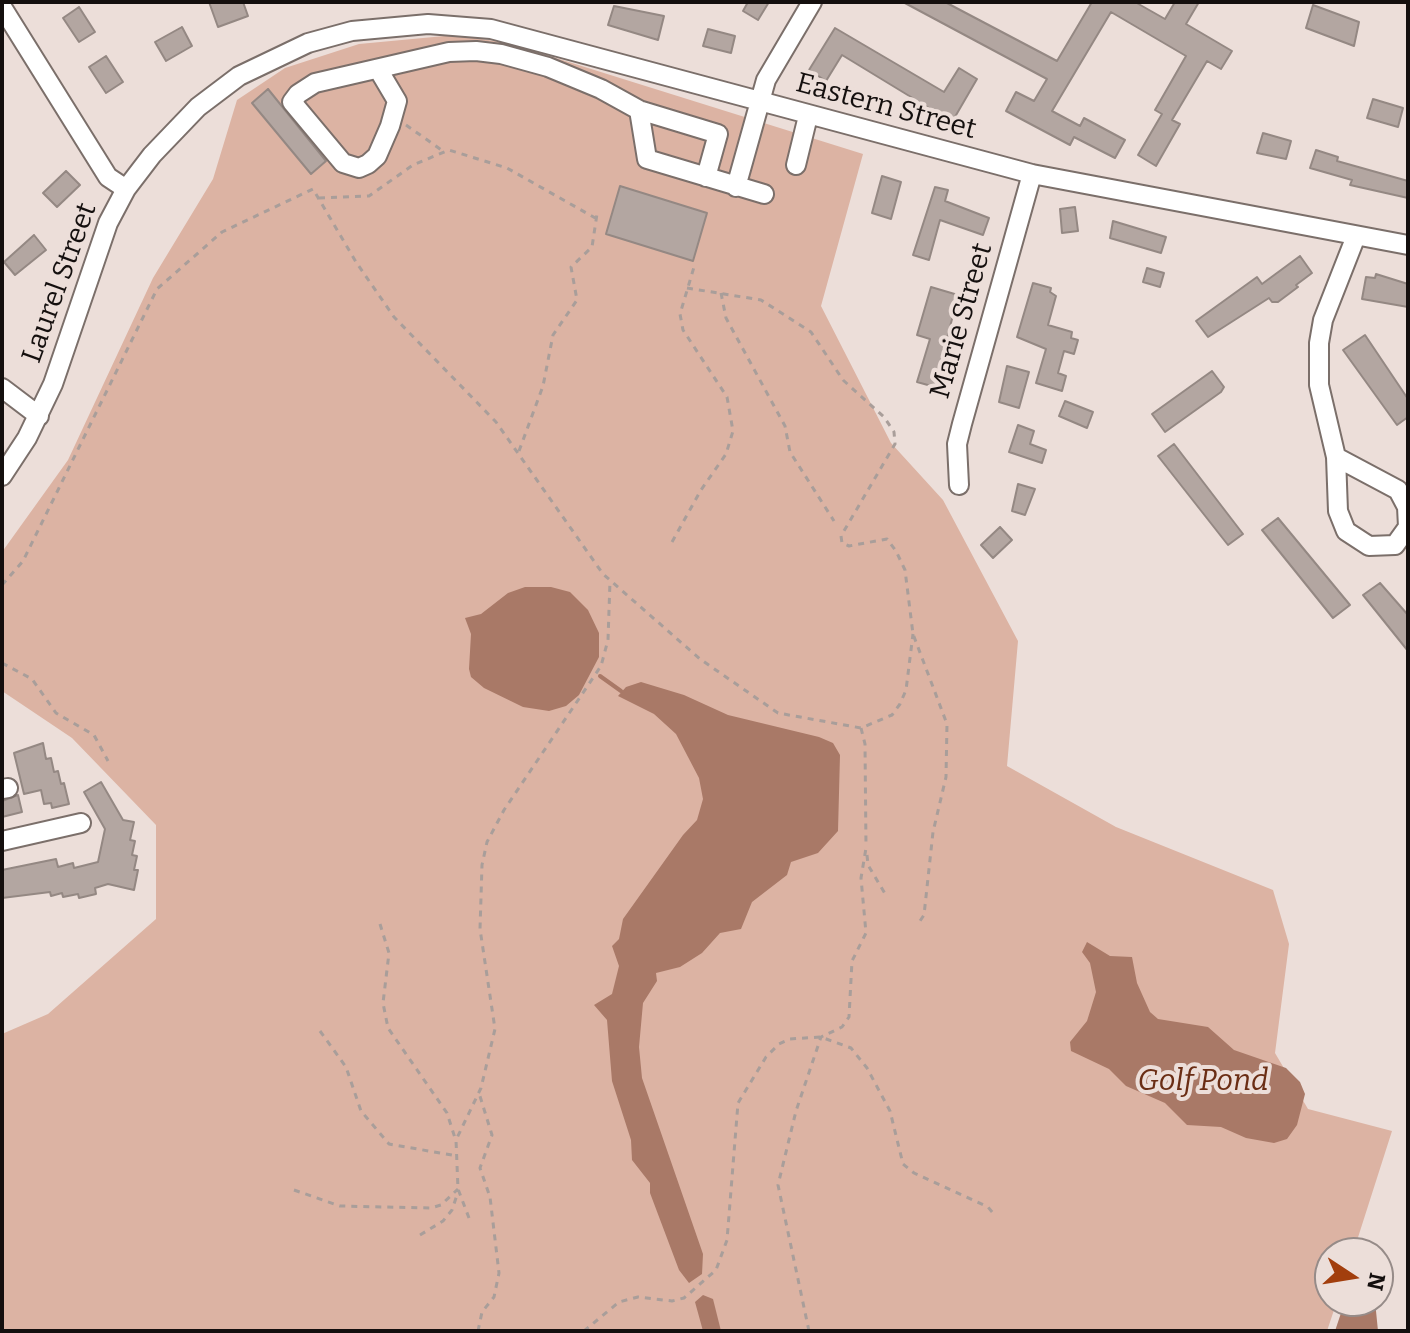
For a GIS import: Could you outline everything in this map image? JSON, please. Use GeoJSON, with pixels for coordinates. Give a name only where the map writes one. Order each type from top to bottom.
{"type":"FeatureCollection","features":[{"type":"Feature","properties":{"kind":"street"},"geometry":{"type":"LineString","coordinates":[[736,187],[766,80],[812,2]]}},
{"type":"Feature","properties":{"kind":"street"},"geometry":{"type":"LineString","coordinates":[[2,7],[108,177],[126,189]]}},
{"type":"Feature","properties":{"kind":"street","name":"Eastern Street"},"geometry":{"type":"LineString","coordinates":[[352,31],[416,24],[491,29],[1032,174],[1408,245]]}},
{"type":"Feature","properties":{"kind":"street","name":"Laurel Street"},"geometry":{"type":"LineString","coordinates":[[2,476],[39,416],[98,249],[126,189],[175,128],[228,84],[283,53],[352,31]]}},
{"type":"Feature","properties":{"kind":"street"},"geometry":{"type":"LineString","coordinates":[[378,69],[397,101],[393,117],[377,156],[359,168],[343,163],[292,102],[315,83],[449,52],[501,54],[548,67],[601,89],[639,110],[718,134],[706,177]]}},
{"type":"Feature","properties":{"kind":"street"},"geometry":{"type":"LineString","coordinates":[[639,110],[647,159],[764,194]]}},
{"type":"Feature","properties":{"kind":"street"},"geometry":{"type":"LineString","coordinates":[[796,165],[808,116]]}},
{"type":"Feature","properties":{"kind":"street","name":"Marie Street"},"geometry":{"type":"LineString","coordinates":[[959,485],[957,444],[1032,174]]}},
{"type":"Feature","properties":{"kind":"street"},"geometry":{"type":"LineString","coordinates":[[1336,457],[1398,490],[1407,507],[1408,527],[1395,545],[1369,546],[1346,531],[1338,511],[1336,457],[1320,400],[1319,343],[1331,293],[1356,236]]}},
{"type":"Feature","properties":{"kind":"street"},"geometry":{"type":"LineString","coordinates":[[2,388],[39,416]]}},
{"type":"Feature","properties":{"kind":"street"},"geometry":{"type":"LineString","coordinates":[[2,841],[81,823]]}},
{"type":"Feature","properties":{"kind":"path"},"geometry":{"type":"LineString","coordinates":[[393,117],[444,152]]}},
{"type":"Feature","properties":{"kind":"path"},"geometry":{"type":"LineString","coordinates":[[318,198],[369,196],[413,165],[449,150],[507,168],[597,217],[592,247],[571,267],[577,300],[553,335],[543,386],[518,453]]}},
{"type":"Feature","properties":{"kind":"path"},"geometry":{"type":"LineString","coordinates":[[2,585],[23,561],[157,289],[222,232],[313,189],[356,262],[394,317],[480,403],[610,581],[700,659],[778,713],[861,728],[892,715],[900,704],[906,690],[913,634]]}},
{"type":"Feature","properties":{"kind":"path"},"geometry":{"type":"LineString","coordinates":[[672,542],[726,454],[733,431],[727,397],[683,330],[680,314],[694,267]]}},
{"type":"Feature","properties":{"kind":"path"},"geometry":{"type":"LineString","coordinates":[[687,288],[761,300],[811,332],[843,380],[891,425],[895,444],[841,536],[842,543],[849,546],[887,539],[896,551],[905,570],[913,634],[947,724],[948,747],[933,832],[924,915],[918,924]]}},
{"type":"Feature","properties":{"kind":"path"},"geometry":{"type":"LineString","coordinates":[[721,293],[726,318],[785,426],[790,452],[834,521]]}},
{"type":"Feature","properties":{"kind":"path"},"geometry":{"type":"LineString","coordinates":[[456,1140],[479,1093],[495,1029],[480,929],[482,865],[487,842],[504,810],[601,666],[608,640],[610,581]]}},
{"type":"Feature","properties":{"kind":"path"},"geometry":{"type":"LineString","coordinates":[[2,663],[32,679],[56,713],[94,735],[108,761]]}},
{"type":"Feature","properties":{"kind":"path"},"geometry":{"type":"LineString","coordinates":[[861,728],[865,744],[868,865],[887,897]]}},
{"type":"Feature","properties":{"kind":"path"},"geometry":{"type":"LineString","coordinates":[[809,1331],[778,1185],[796,1111],[821,1037],[842,1027],[849,1017],[852,961],[866,933],[861,878],[866,848]]}},
{"type":"Feature","properties":{"kind":"path"},"geometry":{"type":"LineString","coordinates":[[380,924],[389,953],[383,1003],[388,1028],[447,1113],[456,1140],[458,1189],[452,1210],[432,1230],[420,1235]]}},
{"type":"Feature","properties":{"kind":"path"},"geometry":{"type":"LineString","coordinates":[[320,1031],[330,1040],[346,1067],[361,1111],[389,1144],[457,1156]]}},
{"type":"Feature","properties":{"kind":"path"},"geometry":{"type":"LineString","coordinates":[[584,1331],[619,1302],[638,1297],[672,1301],[684,1298],[716,1270],[727,1240],[738,1103],[748,1082],[779,1044],[801,1037],[821,1037],[851,1048],[867,1068],[890,1111],[903,1164],[914,1173],[988,1207],[993,1213]]}},
{"type":"Feature","properties":{"kind":"path"},"geometry":{"type":"LineString","coordinates":[[478,1331],[482,1312],[494,1297],[499,1273],[490,1197],[480,1168],[492,1135],[479,1093]]}},
{"type":"Feature","properties":{"kind":"path"},"geometry":{"type":"LineString","coordinates":[[294,1190],[340,1206],[431,1208],[450,1200],[458,1189]]}},
{"type":"Feature","properties":{"kind":"path"},"geometry":{"type":"LineString","coordinates":[[458,1189],[469,1218]]}},
{"type":"Feature","properties":{"kind":"shaded area"},"geometry":{"type":"Polygon","coordinates":[[[455,35],[508,43],[863,154],[821,306],[891,443],[943,500],[1018,641],[1007,766],[1116,827],[1273,890],[1289,944],[1275,1053],[1308,1109],[1392,1131],[1358,1237],[1314,1237],[1314,1317],[1332,1317],[1327,1331],[2,1331],[2,1034],[48,1014],[156,919],[156,825],[72,738],[2,691],[2,552],[68,460],[153,278],[213,179],[237,100],[285,68],[359,44],[455,35]]]}},
{"type":"Feature","properties":{"kind":"water"},"geometry":{"type":"Polygon","coordinates":[[[525,587],[551,587],[570,592],[588,610],[599,633],[599,657],[579,695],[566,706],[549,711],[523,707],[484,688],[471,677],[469,669],[471,634],[465,618],[481,614],[508,593],[525,587]]]}},
{"type":"Feature","properties":{"kind":"water"},"geometry":{"type":"Polygon","coordinates":[[[641,682],[684,695],[728,715],[819,737],[833,743],[840,755],[838,831],[818,853],[791,862],[787,875],[752,902],[741,929],[720,933],[702,953],[680,967],[656,973],[657,981],[643,1003],[639,1047],[642,1078],[703,1254],[702,1274],[689,1283],[679,1270],[650,1193],[650,1183],[632,1160],[631,1140],[612,1081],[607,1020],[594,1005],[612,994],[619,966],[612,946],[619,939],[623,919],[697,820],[703,799],[699,778],[676,734],[654,714],[618,696],[626,687],[641,682]]]}},
{"type":"Feature","properties":{"kind":"water","name":"Golf Pond"},"geometry":{"type":"Polygon","coordinates":[[[1087,942],[1110,956],[1132,957],[1137,983],[1150,1012],[1158,1019],[1208,1027],[1234,1050],[1286,1068],[1300,1082],[1305,1094],[1297,1125],[1287,1139],[1274,1143],[1246,1138],[1221,1127],[1187,1125],[1165,1103],[1126,1086],[1109,1069],[1071,1051],[1070,1042],[1087,1021],[1096,992],[1090,963],[1082,952],[1087,942]]]}},
{"type":"Feature","properties":{"kind":"water"},"geometry":{"type":"Polygon","coordinates":[[[703,1295],[713,1299],[721,1331],[703,1331],[695,1302],[703,1295]]]}},
{"type":"Feature","properties":{"kind":"water"},"geometry":{"type":"Polygon","coordinates":[[[1340,1317],[1377,1317],[1378,1331],[1335,1331],[1340,1317]]]}},
{"type":"Feature","properties":{"kind":"building"},"geometry":{"type":"Polygon","coordinates":[[[209,2],[243,2],[248,16],[218,27],[209,2]]]}},
{"type":"Feature","properties":{"kind":"building"},"geometry":{"type":"Polygon","coordinates":[[[748,2],[769,2],[758,20],[743,11],[748,2]]]}},
{"type":"Feature","properties":{"kind":"building"},"geometry":{"type":"Polygon","coordinates":[[[903,2],[945,2],[1057,61],[1092,2],[1135,2],[1165,19],[1175,2],[1199,2],[1186,24],[1232,51],[1221,69],[1207,61],[1172,120],[1180,124],[1156,166],[1138,155],[1162,114],[1155,110],[1186,56],[1111,12],[1052,111],[1080,126],[1084,118],[1125,140],[1115,158],[1074,137],[1070,145],[1006,111],[1016,92],[1034,101],[1047,79],[903,2]]]}},
{"type":"Feature","properties":{"kind":"building"},"geometry":{"type":"Polygon","coordinates":[[[1313,5],[1359,22],[1354,46],[1306,28],[1313,5]]]}},
{"type":"Feature","properties":{"kind":"building"},"geometry":{"type":"Polygon","coordinates":[[[614,6],[664,16],[658,40],[608,25],[614,6]]]}},
{"type":"Feature","properties":{"kind":"building"},"geometry":{"type":"Polygon","coordinates":[[[79,7],[95,32],[79,42],[63,18],[79,7]]]}},
{"type":"Feature","properties":{"kind":"building"},"geometry":{"type":"Polygon","coordinates":[[[182,27],[192,46],[166,61],[155,42],[182,27]]]}},
{"type":"Feature","properties":{"kind":"building"},"geometry":{"type":"Polygon","coordinates":[[[835,28],[944,92],[959,68],[977,79],[952,122],[842,55],[826,81],[809,70],[835,28]]]}},
{"type":"Feature","properties":{"kind":"building"},"geometry":{"type":"Polygon","coordinates":[[[708,29],[735,36],[731,53],[703,46],[708,29]]]}},
{"type":"Feature","properties":{"kind":"building"},"geometry":{"type":"Polygon","coordinates":[[[106,56],[123,82],[106,93],[89,67],[106,56]]]}},
{"type":"Feature","properties":{"kind":"building"},"geometry":{"type":"Polygon","coordinates":[[[268,89],[326,161],[311,174],[252,103],[268,89]]]}},
{"type":"Feature","properties":{"kind":"building"},"geometry":{"type":"Polygon","coordinates":[[[1373,99],[1403,108],[1398,127],[1367,118],[1373,99]]]}},
{"type":"Feature","properties":{"kind":"building"},"geometry":{"type":"Polygon","coordinates":[[[1263,133],[1291,141],[1286,159],[1257,153],[1263,133]]]}},
{"type":"Feature","properties":{"kind":"building"},"geometry":{"type":"Polygon","coordinates":[[[1316,150],[1338,157],[1337,161],[1408,181],[1408,198],[1350,185],[1352,180],[1310,168],[1316,150]]]}},
{"type":"Feature","properties":{"kind":"building"},"geometry":{"type":"Polygon","coordinates":[[[66,171],[80,185],[57,207],[43,193],[66,171]]]}},
{"type":"Feature","properties":{"kind":"building"},"geometry":{"type":"Polygon","coordinates":[[[882,176],[901,182],[891,219],[872,213],[882,176]]]}},
{"type":"Feature","properties":{"kind":"building"},"geometry":{"type":"Polygon","coordinates":[[[620,186],[707,213],[693,261],[606,234],[620,186]]]}},
{"type":"Feature","properties":{"kind":"building"},"geometry":{"type":"Polygon","coordinates":[[[935,187],[948,190],[945,201],[989,218],[983,235],[940,220],[929,260],[913,255],[935,187]]]}},
{"type":"Feature","properties":{"kind":"building"},"geometry":{"type":"Polygon","coordinates":[[[1075,207],[1078,231],[1062,233],[1060,209],[1075,207]]]}},
{"type":"Feature","properties":{"kind":"building"},"geometry":{"type":"Polygon","coordinates":[[[1113,221],[1166,237],[1161,253],[1110,238],[1113,221]]]}},
{"type":"Feature","properties":{"kind":"building"},"geometry":{"type":"Polygon","coordinates":[[[34,235],[46,250],[15,275],[4,262],[34,235]]]}},
{"type":"Feature","properties":{"kind":"building"},"geometry":{"type":"Polygon","coordinates":[[[1300,256],[1312,273],[1278,302],[1272,302],[1269,298],[1208,337],[1196,321],[1257,277],[1262,284],[1300,256]]]}},
{"type":"Feature","properties":{"kind":"building"},"geometry":{"type":"Polygon","coordinates":[[[1147,268],[1164,273],[1160,287],[1143,282],[1147,268]]]}},
{"type":"Feature","properties":{"kind":"building"},"geometry":{"type":"Polygon","coordinates":[[[1376,274],[1408,284],[1408,307],[1362,299],[1366,277],[1375,278],[1376,274]]]}},
{"type":"Feature","properties":{"kind":"building"},"geometry":{"type":"Polygon","coordinates":[[[1033,283],[1051,288],[1050,292],[1056,296],[1048,325],[1072,332],[1071,338],[1078,340],[1074,354],[1064,351],[1058,373],[1066,376],[1062,391],[1036,383],[1046,349],[1017,337],[1033,283]]]}},
{"type":"Feature","properties":{"kind":"building"},"geometry":{"type":"Polygon","coordinates":[[[931,287],[958,295],[935,387],[917,382],[930,339],[917,335],[931,287]]]}},
{"type":"Feature","properties":{"kind":"building"},"geometry":{"type":"Polygon","coordinates":[[[1365,335],[1408,399],[1408,417],[1397,425],[1343,350],[1365,335]]]}},
{"type":"Feature","properties":{"kind":"building"},"geometry":{"type":"Polygon","coordinates":[[[1007,366],[1029,372],[1019,408],[999,402],[1007,366]]]}},
{"type":"Feature","properties":{"kind":"building"},"geometry":{"type":"Polygon","coordinates":[[[1212,371],[1224,387],[1221,392],[1165,432],[1152,414],[1212,371]]]}},
{"type":"Feature","properties":{"kind":"building"},"geometry":{"type":"Polygon","coordinates":[[[1065,401],[1093,412],[1087,428],[1059,416],[1065,401]]]}},
{"type":"Feature","properties":{"kind":"building"},"geometry":{"type":"Polygon","coordinates":[[[1018,425],[1034,431],[1030,444],[1046,450],[1042,463],[1009,452],[1018,425]]]}},
{"type":"Feature","properties":{"kind":"building"},"geometry":{"type":"Polygon","coordinates":[[[1174,444],[1243,534],[1228,545],[1158,456],[1174,444]]]}},
{"type":"Feature","properties":{"kind":"building"},"geometry":{"type":"Polygon","coordinates":[[[1018,484],[1035,489],[1025,515],[1012,511],[1018,484]]]}},
{"type":"Feature","properties":{"kind":"building"},"geometry":{"type":"Polygon","coordinates":[[[1278,518],[1350,605],[1333,618],[1262,530],[1278,518]]]}},
{"type":"Feature","properties":{"kind":"building"},"geometry":{"type":"Polygon","coordinates":[[[1000,527],[1012,540],[993,558],[981,545],[1000,527]]]}},
{"type":"Feature","properties":{"kind":"building"},"geometry":{"type":"Polygon","coordinates":[[[1380,583],[1408,615],[1408,651],[1363,595],[1380,583]]]}},
{"type":"Feature","properties":{"kind":"building"},"geometry":{"type":"Polygon","coordinates":[[[43,743],[46,759],[51,758],[54,772],[58,771],[61,784],[64,783],[69,804],[52,808],[51,803],[44,804],[41,790],[24,794],[14,753],[43,743]]]}},
{"type":"Feature","properties":{"kind":"building"},"geometry":{"type":"Polygon","coordinates":[[[101,782],[123,820],[134,822],[130,840],[135,841],[132,855],[137,856],[134,870],[138,870],[134,890],[108,884],[95,888],[96,894],[79,898],[78,894],[51,896],[50,892],[2,898],[2,870],[56,859],[58,867],[73,863],[74,868],[98,862],[105,829],[84,792],[101,782]]]}},
{"type":"Feature","properties":{"kind":"building"},"geometry":{"type":"Polygon","coordinates":[[[18,795],[22,812],[2,817],[2,801],[18,795]]]}},
{"type":"Feature","properties":{"kind":"waterway"},"geometry":{"type":"LineString","coordinates":[[600,676],[621,691]]}}]}
